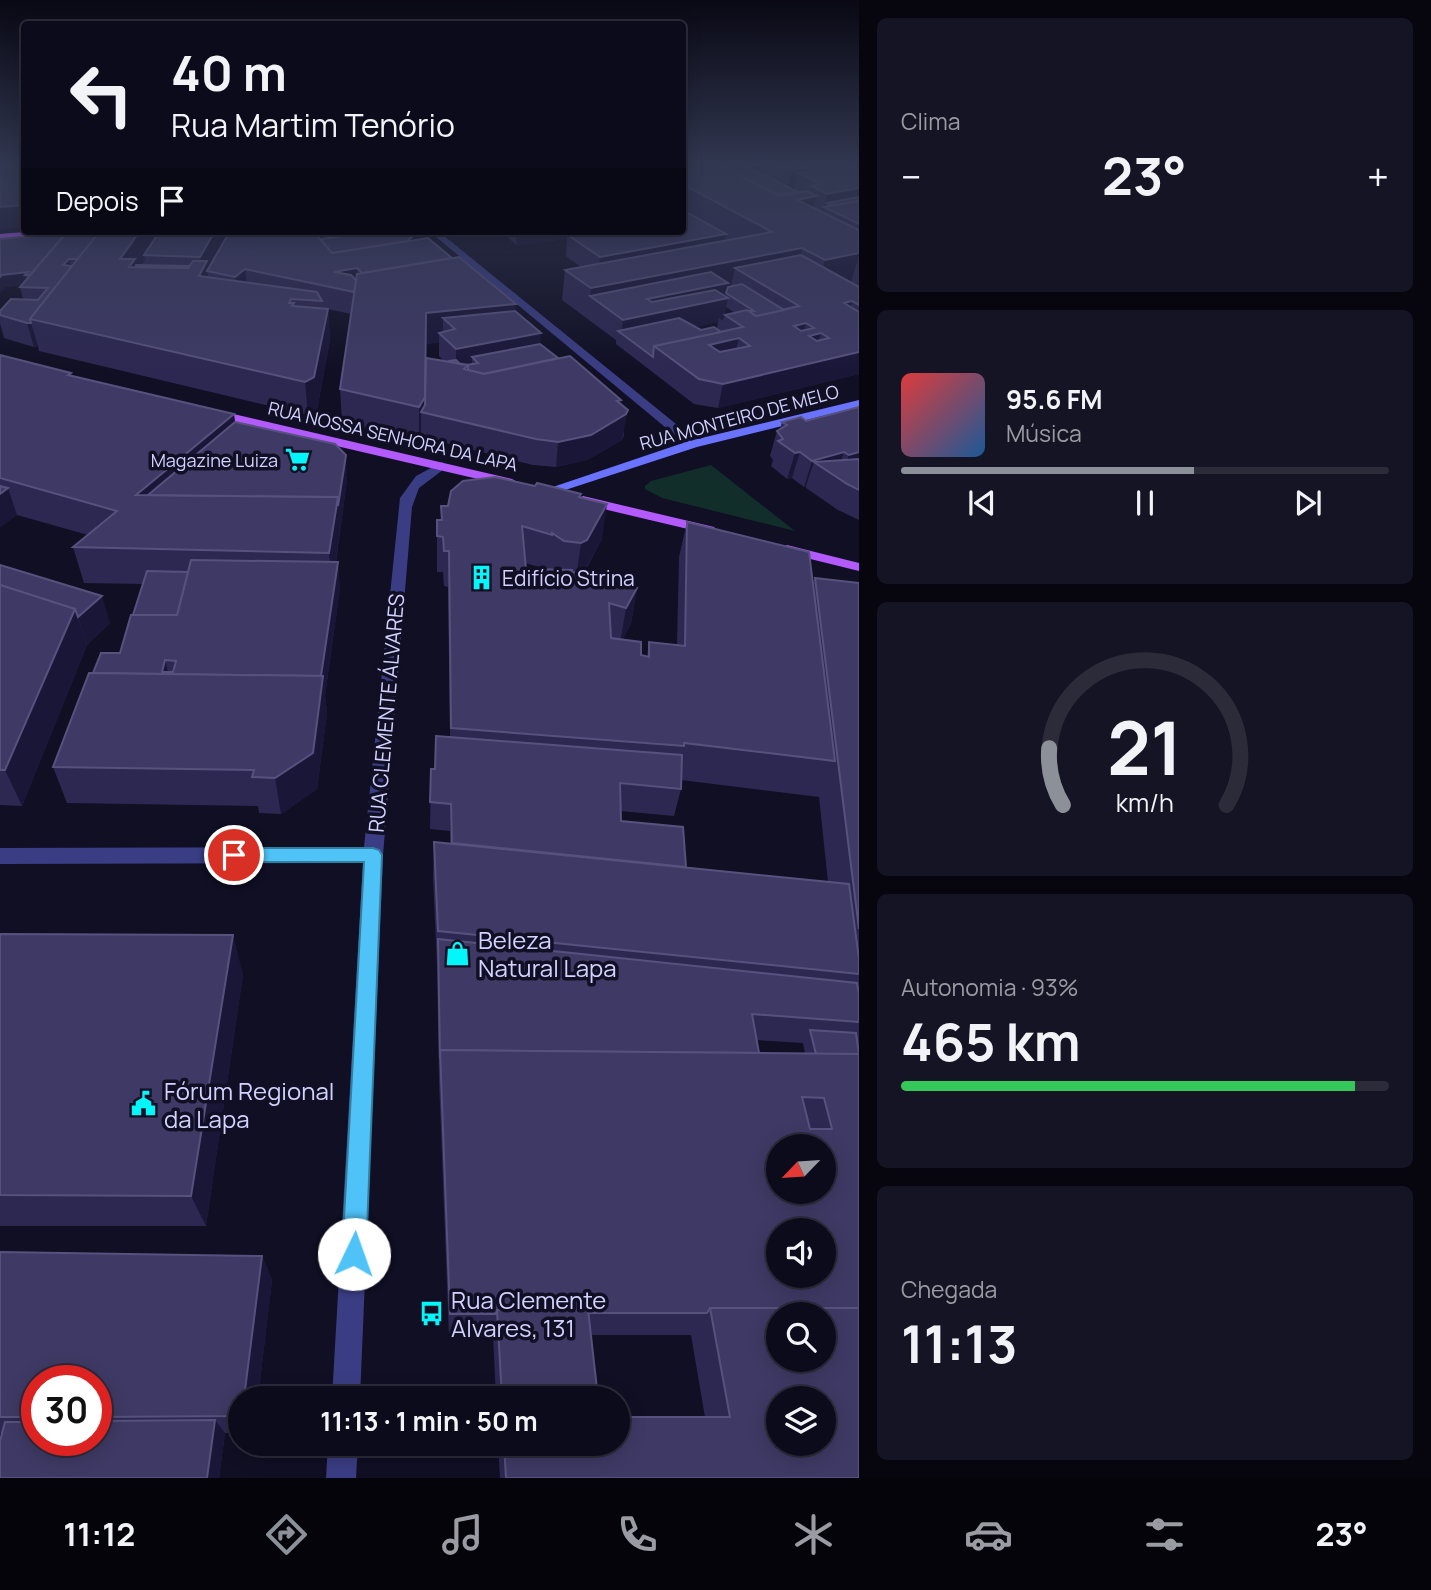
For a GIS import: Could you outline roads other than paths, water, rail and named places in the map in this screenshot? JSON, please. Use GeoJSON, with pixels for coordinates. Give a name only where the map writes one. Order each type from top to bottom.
{"type":"FeatureCollection","features":[{"type":"Feature","properties":{"kind":"main road"},"geometry":{"type":"LineString","coordinates":[[0,237],[21,235]]}},
{"type":"Feature","properties":{"kind":"main road","name":"RUA NOSSA SENHORA DA LAPA"},"geometry":{"type":"LineString","coordinates":[[199,410],[729,535]]}},
{"type":"Feature","properties":{"kind":"main road"},"geometry":{"type":"LineString","coordinates":[[768,545],[859,567]]}},
{"type":"Feature","properties":{"kind":"street"},"geometry":{"type":"LineString","coordinates":[[437,235],[692,444]]}},
{"type":"Feature","properties":{"kind":"street","name":"RUA MONTEIRO DE MELO"},"geometry":{"type":"LineString","coordinates":[[535,488],[692,444],[859,403]]}},
{"type":"Feature","properties":{"kind":"street","name":"RUA CLEMENTE ÁLVARES"},"geometry":{"type":"LineString","coordinates":[[347,1386],[373,855],[404,532],[404,499],[416,481],[442,467]]}},
{"type":"Feature","properties":{"kind":"street"},"geometry":{"type":"LineString","coordinates":[[0,856],[373,855]]}},
{"type":"Feature","properties":{"kind":"street"},"geometry":{"type":"LineString","coordinates":[[341,1478],[343,1456]]}},
{"type":"Feature","properties":{"kind":"place","name":"Magazine Luiza"},"geometry":{"type":"Point","coordinates":[298,460]}},
{"type":"Feature","properties":{"kind":"place","name":"Edifício Strina"},"geometry":{"type":"Point","coordinates":[482,578]}},
{"type":"Feature","properties":{"kind":"place","name":"Beleza Natural Lapa"},"geometry":{"type":"Point","coordinates":[458,953]}},
{"type":"Feature","properties":{"kind":"place","name":"Fórum Regional da Lapa"},"geometry":{"type":"Point","coordinates":[144,1104]}},
{"type":"Feature","properties":{"kind":"place","name":"Rua Clemente Alvares, 131"},"geometry":{"type":"Point","coordinates":[431,1313]}}]}
